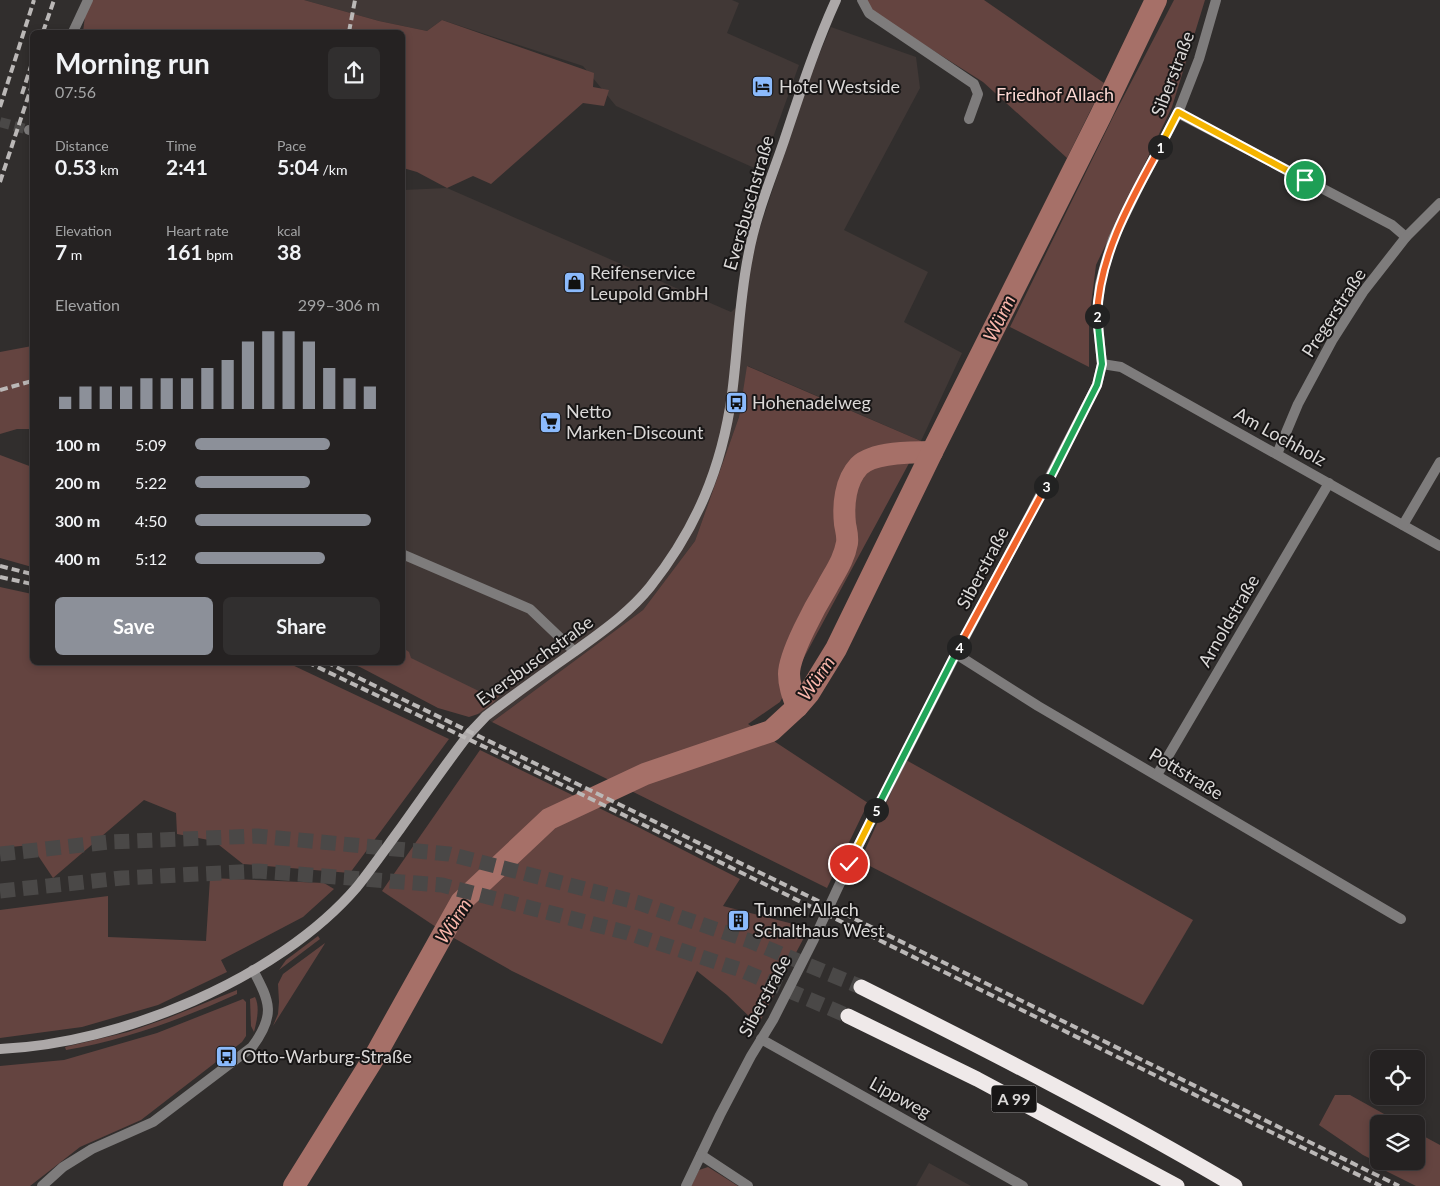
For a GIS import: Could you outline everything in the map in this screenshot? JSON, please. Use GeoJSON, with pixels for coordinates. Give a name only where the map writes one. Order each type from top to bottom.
{"type":"FeatureCollection","features":[{"type":"Feature","properties":{"kind":"highway","name":"A 99"},"geometry":{"type":"LineString","coordinates":[[861,987],[980,1046],[1132,1127],[1235,1186]]}},
{"type":"Feature","properties":{"kind":"highway","name":"A 99"},"geometry":{"type":"LineString","coordinates":[[848,1016],[977,1079],[1177,1186]]}},
{"type":"Feature","properties":{"kind":"main road","name":"Eversbuschstraße"},"geometry":{"type":"LineString","coordinates":[[253,970],[284,951],[324,920],[356,887],[469,734],[486,716],[624,615],[638,601],[674,556],[690,530],[705,497],[726,428],[732,393],[742,290],[748,254],[764,200],[820,35],[836,0]]}},
{"type":"Feature","properties":{"kind":"main road"},"geometry":{"type":"LineString","coordinates":[[0,1049],[64,1041],[111,1030],[158,1015],[206,995],[253,970]]}},
{"type":"Feature","properties":{"kind":"street"},"geometry":{"type":"LineString","coordinates":[[74,30],[88,0]]}},
{"type":"Feature","properties":{"kind":"street"},"geometry":{"type":"LineString","coordinates":[[862,0],[869,13],[974,84],[978,94],[969,118]]}},
{"type":"Feature","properties":{"kind":"street","name":"Siberstraße"},"geometry":{"type":"LineString","coordinates":[[686,1186],[814,940],[849,864],[956,654],[1097,385],[1102,364],[1098,341],[1097,315],[1100,284],[1105,265],[1114,239],[1138,186],[1178,112],[1199,59],[1216,0]]}},
{"type":"Feature","properties":{"kind":"street"},"geometry":{"type":"LineString","coordinates":[[1178,112],[1392,225],[1406,237]]}},
{"type":"Feature","properties":{"kind":"street","name":"Pregerstraße"},"geometry":{"type":"LineString","coordinates":[[1276,454],[1298,404],[1333,339],[1364,292],[1406,237],[1440,203]]}},
{"type":"Feature","properties":{"kind":"street","name":"Am Lochholz"},"geometry":{"type":"LineString","coordinates":[[1102,364],[1121,367],[1440,546]]}},
{"type":"Feature","properties":{"kind":"street"},"geometry":{"type":"LineString","coordinates":[[1403,526],[1440,462]]}},
{"type":"Feature","properties":{"kind":"street","name":"Arnoldstraße"},"geometry":{"type":"LineString","coordinates":[[1157,775],[1329,483]]}},
{"type":"Feature","properties":{"kind":"street"},"geometry":{"type":"LineString","coordinates":[[405,555],[530,609],[574,651]]}},
{"type":"Feature","properties":{"kind":"street","name":"Pottstraße"},"geometry":{"type":"LineString","coordinates":[[956,654],[1038,706],[1401,919]]}},
{"type":"Feature","properties":{"kind":"street"},"geometry":{"type":"LineString","coordinates":[[42,1186],[63,1167],[92,1149],[153,1122],[252,1046],[262,1033],[268,1008],[266,994],[253,970]]}},
{"type":"Feature","properties":{"kind":"street","name":"Lippweg"},"geometry":{"type":"LineString","coordinates":[[761,1039],[1023,1186]]}},
{"type":"Feature","properties":{"kind":"street"},"geometry":{"type":"LineString","coordinates":[[701,1155],[748,1186]]}},
{"type":"Feature","properties":{"kind":"shaded area"},"geometry":{"type":"Polygon","coordinates":[[[304,0],[732,0],[739,3],[727,33],[799,65],[761,171],[616,106],[583,66],[442,20],[427,31],[379,21],[304,0]]]}},
{"type":"Feature","properties":{"kind":"shaded area"},"geometry":{"type":"Polygon","coordinates":[[[831,27],[916,57],[920,88],[844,230],[928,272],[904,322],[962,353],[921,441],[748,366],[739,417],[695,541],[643,610],[492,722],[405,664],[405,190],[447,188],[731,312],[741,303],[744,276],[812,71],[831,27]]]}},
{"type":"Feature","properties":{"kind":"shaded area"},"geometry":{"type":"Polygon","coordinates":[[[929,1163],[971,1186],[916,1186],[929,1163]]]}},
{"type":"Feature","properties":{"kind":"green space"},"geometry":{"type":"Polygon","coordinates":[[[87,0],[304,0],[379,21],[427,31],[442,20],[594,73],[593,87],[609,90],[604,106],[583,103],[491,184],[473,176],[447,188],[417,172],[405,169],[405,30],[83,30],[87,0]]]}},
{"type":"Feature","properties":{"kind":"green space","name":"Friedhof Allach"},"geometry":{"type":"Polygon","coordinates":[[[866,0],[984,0],[1104,83],[1067,158],[983,82],[874,13],[866,0]]]}},
{"type":"Feature","properties":{"kind":"green space"},"geometry":{"type":"Polygon","coordinates":[[[1174,0],[1205,0],[1172,107],[1096,265],[1089,321],[1089,367],[1010,327],[1114,115],[1174,0]]]}},
{"type":"Feature","properties":{"kind":"green space"},"geometry":{"type":"Polygon","coordinates":[[[30,346],[30,429],[17,429],[0,434],[0,352],[30,346]]]}},
{"type":"Feature","properties":{"kind":"green space"},"geometry":{"type":"Polygon","coordinates":[[[747,366],[921,441],[780,702],[748,724],[868,803],[827,888],[492,722],[643,610],[695,541],[739,417],[747,366]]]}},
{"type":"Feature","properties":{"kind":"green space"},"geometry":{"type":"Polygon","coordinates":[[[0,455],[30,466],[30,566],[0,558],[0,455]]]}},
{"type":"Feature","properties":{"kind":"green space"},"geometry":{"type":"Polygon","coordinates":[[[0,587],[30,594],[30,665],[292,665],[449,739],[350,873],[243,864],[214,841],[177,834],[176,813],[144,800],[53,878],[31,845],[0,848],[0,587]]]}},
{"type":"Feature","properties":{"kind":"green space"},"geometry":{"type":"Polygon","coordinates":[[[405,649],[409,652],[411,658],[489,696],[493,689],[497,689],[500,695],[478,714],[469,717],[438,708],[354,665],[405,665],[405,649]]]}},
{"type":"Feature","properties":{"kind":"green space"},"geometry":{"type":"Polygon","coordinates":[[[480,750],[740,879],[723,906],[809,928],[758,1025],[727,995],[697,971],[662,1044],[512,971],[445,933],[382,891],[480,750]]]}},
{"type":"Feature","properties":{"kind":"green space"},"geometry":{"type":"Polygon","coordinates":[[[906,760],[1193,920],[1143,1005],[860,861],[906,760]]]}},
{"type":"Feature","properties":{"kind":"green space"},"geometry":{"type":"Polygon","coordinates":[[[210,878],[324,883],[334,889],[303,917],[221,960],[227,972],[158,1005],[82,1027],[0,1038],[0,910],[108,896],[108,937],[206,941],[210,878]]]}},
{"type":"Feature","properties":{"kind":"green space"},"geometry":{"type":"Polygon","coordinates":[[[318,936],[320,939],[279,970],[286,960],[318,936]]]}},
{"type":"Feature","properties":{"kind":"green space"},"geometry":{"type":"Polygon","coordinates":[[[325,943],[273,1026],[278,1014],[278,984],[283,974],[325,943]]]}},
{"type":"Feature","properties":{"kind":"green space"},"geometry":{"type":"Polygon","coordinates":[[[237,990],[237,994],[153,1028],[110,1041],[66,1050],[65,1047],[128,1032],[168,1018],[237,990]]]}},
{"type":"Feature","properties":{"kind":"green space"},"geometry":{"type":"Polygon","coordinates":[[[255,997],[258,1009],[254,1032],[251,1026],[250,999],[255,997]]]}},
{"type":"Feature","properties":{"kind":"green space"},"geometry":{"type":"Polygon","coordinates":[[[243,999],[246,1002],[246,1036],[242,1042],[141,1120],[80,1147],[30,1186],[0,1186],[0,1066],[64,1060],[157,1033],[243,999]]]}},
{"type":"Feature","properties":{"kind":"green space"},"geometry":{"type":"Polygon","coordinates":[[[1335,1095],[1350,1095],[1386,1115],[1370,1115],[1370,1158],[1319,1125],[1335,1095]]]}},
{"type":"Feature","properties":{"kind":"green space"},"geometry":{"type":"Polygon","coordinates":[[[1425,1137],[1440,1145],[1440,1186],[1416,1186],[1384,1170],[1425,1170],[1425,1137]]]}},
{"type":"Feature","properties":{"kind":"green space"},"geometry":{"type":"Polygon","coordinates":[[[708,1167],[738,1186],[691,1186],[699,1170],[708,1167]]]}},
{"type":"Feature","properties":{"kind":"waterway","name":"Würm"},"geometry":{"type":"LineString","coordinates":[[294,1186],[375,1056],[461,902],[549,819],[645,774],[771,731],[809,693],[836,649],[932,452],[1100,117],[1156,0]]}},
{"type":"Feature","properties":{"kind":"waterway"},"geometry":{"type":"LineString","coordinates":[[797,707],[791,691],[790,665],[793,654],[816,605],[839,566],[846,549],[845,501],[848,486],[854,472],[865,461],[883,455],[932,452]]}},
{"type":"Feature","properties":{"kind":"tunnel"},"geometry":{"type":"LineString","coordinates":[[0,122],[29,130]]}},
{"type":"Feature","properties":{"kind":"tunnel"},"geometry":{"type":"LineString","coordinates":[[0,854],[109,842],[257,836],[449,854],[639,903],[750,941],[861,987]]}},
{"type":"Feature","properties":{"kind":"tunnel"},"geometry":{"type":"LineString","coordinates":[[0,891],[122,878],[258,871],[442,885],[628,933],[741,970],[848,1016]]}},
{"type":"Feature","properties":{"kind":"railway"},"geometry":{"type":"LineString","coordinates":[[0,107],[34,0]]}},
{"type":"Feature","properties":{"kind":"railway"},"geometry":{"type":"LineString","coordinates":[[44,30],[54,0]]}},
{"type":"Feature","properties":{"kind":"railway"},"geometry":{"type":"LineString","coordinates":[[349,30],[355,0]]}},
{"type":"Feature","properties":{"kind":"railway"},"geometry":{"type":"LineString","coordinates":[[22,94],[30,69]]}},
{"type":"Feature","properties":{"kind":"railway"},"geometry":{"type":"LineString","coordinates":[[0,182],[30,91]]}},
{"type":"Feature","properties":{"kind":"railway"},"geometry":{"type":"LineString","coordinates":[[0,390],[30,382]]}},
{"type":"Feature","properties":{"kind":"railway"},"geometry":{"type":"LineString","coordinates":[[0,566],[30,574]]}},
{"type":"Feature","properties":{"kind":"railway"},"geometry":{"type":"LineString","coordinates":[[0,577],[30,584]]}},
{"type":"Feature","properties":{"kind":"railway"},"geometry":{"type":"LineString","coordinates":[[313,665],[491,750],[1381,1186]]}},
{"type":"Feature","properties":{"kind":"railway"},"geometry":{"type":"LineString","coordinates":[[332,665],[1399,1186]]}},
{"type":"Feature","properties":{"kind":"place","name":"Hotel Westside"},"geometry":{"type":"Point","coordinates":[763,87]}},
{"type":"Feature","properties":{"kind":"place","name":"Reifenservice Leupold GmbH"},"geometry":{"type":"Point","coordinates":[574,283]}},
{"type":"Feature","properties":{"kind":"place","name":"Hohenadelweg"},"geometry":{"type":"Point","coordinates":[736,403]}},
{"type":"Feature","properties":{"kind":"place","name":"Netto Marken-Discount"},"geometry":{"type":"Point","coordinates":[550,422]}},
{"type":"Feature","properties":{"kind":"place","name":"Tunnel Allach Schalthaus West"},"geometry":{"type":"Point","coordinates":[738,920]}},
{"type":"Feature","properties":{"kind":"place","name":"Otto-Warburg-Straße"},"geometry":{"type":"Point","coordinates":[226,1057]}},
{"type":"Feature","properties":{"kind":"route"},"geometry":{"type":"LineString","coordinates":[[849,864],[956,654],[1032,513],[1097,385],[1102,364],[1098,341],[1097,315],[1100,284],[1105,265],[1114,239],[1138,186],[1178,112],[1305,180]]}}]}
